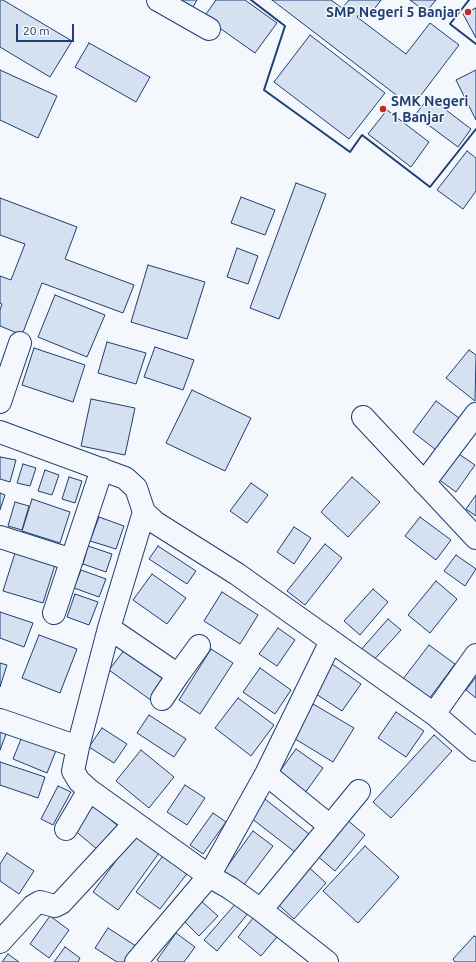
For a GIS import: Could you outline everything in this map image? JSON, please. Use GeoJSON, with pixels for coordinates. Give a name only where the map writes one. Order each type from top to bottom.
{"type":"FeatureCollection","features":[{"type":"Feature","properties":{"kind":"street"},"geometry":{"type":"LineString","coordinates":[[158,0],[209,29]]}},
{"type":"Feature","properties":{"kind":"street"},"geometry":{"type":"LineString","coordinates":[[0,402],[20,343]]}},
{"type":"Feature","properties":{"kind":"street"},"geometry":{"type":"LineString","coordinates":[[424,483],[476,414]]}},
{"type":"Feature","properties":{"kind":"street"},"geometry":{"type":"LineString","coordinates":[[364,417],[476,538]]}},
{"type":"Feature","properties":{"kind":"street"},"geometry":{"type":"LineString","coordinates":[[0,432],[125,478],[136,488],[144,512],[156,523],[237,574],[434,714],[476,750]]}},
{"type":"Feature","properties":{"kind":"street"},"geometry":{"type":"LineString","coordinates":[[54,613],[102,470]]}},
{"type":"Feature","properties":{"kind":"street"},"geometry":{"type":"LineString","coordinates":[[144,512],[109,628],[73,771],[79,782],[89,790],[208,876],[230,888],[261,910],[327,962]]}},
{"type":"Feature","properties":{"kind":"street"},"geometry":{"type":"LineString","coordinates":[[0,537],[72,560]]}},
{"type":"Feature","properties":{"kind":"street"},"geometry":{"type":"LineString","coordinates":[[109,628],[178,675]]}},
{"type":"Feature","properties":{"kind":"street"},"geometry":{"type":"LineString","coordinates":[[136,962],[208,876],[266,774],[331,641]]}},
{"type":"Feature","properties":{"kind":"street"},"geometry":{"type":"LineString","coordinates":[[162,699],[199,646]]}},
{"type":"Feature","properties":{"kind":"street"},"geometry":{"type":"LineString","coordinates":[[434,714],[476,655]]}},
{"type":"Feature","properties":{"kind":"street"},"geometry":{"type":"LineString","coordinates":[[0,720],[78,747]]}},
{"type":"Feature","properties":{"kind":"street"},"geometry":{"type":"LineString","coordinates":[[266,774],[330,826]]}},
{"type":"Feature","properties":{"kind":"street"},"geometry":{"type":"LineString","coordinates":[[66,829],[89,790]]}},
{"type":"Feature","properties":{"kind":"street"},"geometry":{"type":"LineString","coordinates":[[261,910],[359,791]]}},
{"type":"Feature","properties":{"kind":"street"},"geometry":{"type":"LineString","coordinates":[[0,942],[33,906],[40,902],[55,906],[61,903],[135,823]]}},
{"type":"Feature","properties":{"kind":"building"},"geometry":{"type":"Polygon","coordinates":[[[0,0],[3,0],[72,41],[50,77],[0,47],[0,0]]]}},
{"type":"Feature","properties":{"kind":"building"},"geometry":{"type":"Polygon","coordinates":[[[181,0],[197,0],[193,7],[181,0]]]}},
{"type":"Feature","properties":{"kind":"building"},"geometry":{"type":"Polygon","coordinates":[[[216,0],[245,0],[277,23],[255,53],[204,17],[216,0]]]}},
{"type":"Feature","properties":{"kind":"building"},"geometry":{"type":"Polygon","coordinates":[[[272,0],[331,0],[342,8],[349,0],[381,0],[370,15],[363,9],[357,17],[406,54],[430,23],[459,45],[412,107],[272,0]]]}},
{"type":"Feature","properties":{"kind":"building"},"geometry":{"type":"Polygon","coordinates":[[[410,0],[436,0],[426,12],[410,0]]]}},
{"type":"Feature","properties":{"kind":"building"},"geometry":{"type":"Polygon","coordinates":[[[476,8],[476,38],[463,14],[476,8]]]}},
{"type":"Feature","properties":{"kind":"building"},"geometry":{"type":"Polygon","coordinates":[[[310,35],[385,93],[349,139],[274,82],[310,35]]]}},
{"type":"Feature","properties":{"kind":"building"},"geometry":{"type":"Polygon","coordinates":[[[89,43],[150,77],[136,102],[75,67],[89,43]]]}},
{"type":"Feature","properties":{"kind":"building"},"geometry":{"type":"Polygon","coordinates":[[[0,70],[57,96],[38,138],[0,120],[0,70]]]}},
{"type":"Feature","properties":{"kind":"building"},"geometry":{"type":"Polygon","coordinates":[[[476,70],[476,120],[456,80],[476,70]]]}},
{"type":"Feature","properties":{"kind":"building"},"geometry":{"type":"Polygon","coordinates":[[[429,97],[471,129],[458,147],[415,115],[429,97]]]}},
{"type":"Feature","properties":{"kind":"building"},"geometry":{"type":"Polygon","coordinates":[[[387,110],[429,142],[411,167],[368,134],[387,110]]]}},
{"type":"Feature","properties":{"kind":"building"},"geometry":{"type":"Polygon","coordinates":[[[467,151],[476,158],[476,191],[463,209],[437,190],[467,151]]]}},
{"type":"Feature","properties":{"kind":"building"},"geometry":{"type":"Polygon","coordinates":[[[296,183],[326,194],[279,319],[250,308],[296,183]]]}},
{"type":"Feature","properties":{"kind":"building"},"geometry":{"type":"Polygon","coordinates":[[[241,197],[275,210],[265,235],[231,223],[241,197]]]}},
{"type":"Feature","properties":{"kind":"building"},"geometry":{"type":"Polygon","coordinates":[[[0,198],[77,227],[65,259],[134,285],[123,313],[42,283],[22,335],[0,326],[0,310],[2,304],[0,303],[0,276],[11,280],[25,244],[0,235],[0,198]]]}},
{"type":"Feature","properties":{"kind":"building"},"geometry":{"type":"Polygon","coordinates":[[[237,248],[258,256],[248,284],[227,277],[237,248]]]}},
{"type":"Feature","properties":{"kind":"building"},"geometry":{"type":"Polygon","coordinates":[[[148,265],[205,282],[187,339],[131,322],[148,265]]]}},
{"type":"Feature","properties":{"kind":"building"},"geometry":{"type":"Polygon","coordinates":[[[55,295],[105,315],[87,357],[38,337],[55,295]]]}},
{"type":"Feature","properties":{"kind":"building"},"geometry":{"type":"Polygon","coordinates":[[[107,342],[146,353],[136,384],[98,373],[107,342]]]}},
{"type":"Feature","properties":{"kind":"building"},"geometry":{"type":"Polygon","coordinates":[[[155,347],[194,360],[183,390],[144,377],[155,347]]]}},
{"type":"Feature","properties":{"kind":"building"},"geometry":{"type":"Polygon","coordinates":[[[34,348],[85,365],[73,402],[22,385],[34,348]]]}},
{"type":"Feature","properties":{"kind":"building"},"geometry":{"type":"Polygon","coordinates":[[[469,350],[476,355],[475,401],[446,378],[469,350]]]}},
{"type":"Feature","properties":{"kind":"building"},"geometry":{"type":"Polygon","coordinates":[[[192,390],[251,418],[225,471],[166,443],[192,390]]]}},
{"type":"Feature","properties":{"kind":"building"},"geometry":{"type":"Polygon","coordinates":[[[91,399],[135,408],[125,455],[81,446],[91,399]]]}},
{"type":"Feature","properties":{"kind":"building"},"geometry":{"type":"Polygon","coordinates":[[[436,401],[459,418],[436,450],[413,432],[436,401]]]}},
{"type":"Feature","properties":{"kind":"building"},"geometry":{"type":"Polygon","coordinates":[[[453,450],[475,465],[456,492],[434,476],[453,450]]]}},
{"type":"Feature","properties":{"kind":"building"},"geometry":{"type":"Polygon","coordinates":[[[0,457],[16,460],[10,482],[0,479],[0,457]]]}},
{"type":"Feature","properties":{"kind":"building"},"geometry":{"type":"Polygon","coordinates":[[[23,464],[36,468],[30,486],[17,483],[23,464]]]}},
{"type":"Feature","properties":{"kind":"building"},"geometry":{"type":"Polygon","coordinates":[[[45,470],[59,475],[52,495],[38,491],[45,470]]]}},
{"type":"Feature","properties":{"kind":"building"},"geometry":{"type":"Polygon","coordinates":[[[69,477],[82,481],[75,503],[62,499],[69,477]]]}},
{"type":"Feature","properties":{"kind":"building"},"geometry":{"type":"Polygon","coordinates":[[[352,477],[380,502],[348,537],[321,512],[352,477]]]}},
{"type":"Feature","properties":{"kind":"building"},"geometry":{"type":"Polygon","coordinates":[[[251,483],[268,495],[247,523],[230,511],[251,483]]]}},
{"type":"Feature","properties":{"kind":"building"},"geometry":{"type":"Polygon","coordinates":[[[0,493],[5,495],[0,510],[0,493]]]}},
{"type":"Feature","properties":{"kind":"building"},"geometry":{"type":"Polygon","coordinates":[[[476,495],[476,516],[466,509],[476,495]]]}},
{"type":"Feature","properties":{"kind":"building"},"geometry":{"type":"Polygon","coordinates":[[[32,499],[70,512],[60,543],[22,531],[32,499]]]}},
{"type":"Feature","properties":{"kind":"building"},"geometry":{"type":"Polygon","coordinates":[[[15,502],[29,506],[22,530],[8,526],[15,502]]]}},
{"type":"Feature","properties":{"kind":"building"},"geometry":{"type":"Polygon","coordinates":[[[99,517],[124,526],[116,549],[90,541],[99,517]]]}},
{"type":"Feature","properties":{"kind":"building"},"geometry":{"type":"Polygon","coordinates":[[[420,517],[451,540],[436,560],[405,536],[420,517]]]}},
{"type":"Feature","properties":{"kind":"building"},"geometry":{"type":"Polygon","coordinates":[[[294,527],[311,538],[294,564],[277,552],[294,527]]]}},
{"type":"Feature","properties":{"kind":"building"},"geometry":{"type":"Polygon","coordinates":[[[325,544],[342,558],[305,605],[287,591],[325,544]]]}},
{"type":"Feature","properties":{"kind":"building"},"geometry":{"type":"Polygon","coordinates":[[[88,546],[112,554],[106,572],[83,564],[88,546]]]}},
{"type":"Feature","properties":{"kind":"building"},"geometry":{"type":"Polygon","coordinates":[[[158,546],[196,571],[187,584],[149,559],[158,546]]]}},
{"type":"Feature","properties":{"kind":"building"},"geometry":{"type":"Polygon","coordinates":[[[15,553],[55,565],[43,603],[3,591],[15,553]]]}},
{"type":"Feature","properties":{"kind":"building"},"geometry":{"type":"Polygon","coordinates":[[[456,555],[476,569],[465,586],[444,571],[456,555]]]}},
{"type":"Feature","properties":{"kind":"building"},"geometry":{"type":"Polygon","coordinates":[[[81,570],[106,579],[99,597],[74,588],[81,570]]]}},
{"type":"Feature","properties":{"kind":"building"},"geometry":{"type":"Polygon","coordinates":[[[152,574],[186,598],[167,624],[133,600],[152,574]]]}},
{"type":"Feature","properties":{"kind":"building"},"geometry":{"type":"Polygon","coordinates":[[[436,581],[457,599],[430,633],[408,615],[436,581]]]}},
{"type":"Feature","properties":{"kind":"building"},"geometry":{"type":"Polygon","coordinates":[[[373,589],[388,602],[360,635],[344,621],[373,589]]]}},
{"type":"Feature","properties":{"kind":"building"},"geometry":{"type":"Polygon","coordinates":[[[222,592],[258,615],[240,644],[204,621],[222,592]]]}},
{"type":"Feature","properties":{"kind":"building"},"geometry":{"type":"Polygon","coordinates":[[[75,594],[98,602],[89,625],[67,617],[75,594]]]}},
{"type":"Feature","properties":{"kind":"building"},"geometry":{"type":"Polygon","coordinates":[[[0,612],[33,623],[24,647],[0,638],[0,612]]]}},
{"type":"Feature","properties":{"kind":"building"},"geometry":{"type":"Polygon","coordinates":[[[388,619],[401,630],[371,663],[359,652],[388,619]]]}},
{"type":"Feature","properties":{"kind":"building"},"geometry":{"type":"Polygon","coordinates":[[[278,628],[295,640],[277,666],[259,654],[278,628]]]}},
{"type":"Feature","properties":{"kind":"building"},"geometry":{"type":"Polygon","coordinates":[[[39,635],[77,649],[60,693],[22,678],[39,635]]]}},
{"type":"Feature","properties":{"kind":"building"},"geometry":{"type":"Polygon","coordinates":[[[429,645],[455,664],[429,699],[403,679],[429,645]]]}},
{"type":"Feature","properties":{"kind":"building"},"geometry":{"type":"Polygon","coordinates":[[[125,649],[167,679],[152,701],[109,670],[125,649]]]}},
{"type":"Feature","properties":{"kind":"building"},"geometry":{"type":"Polygon","coordinates":[[[211,649],[233,663],[200,714],[179,700],[211,649]]]}},
{"type":"Feature","properties":{"kind":"building"},"geometry":{"type":"Polygon","coordinates":[[[0,663],[7,665],[0,687],[0,663]]]}},
{"type":"Feature","properties":{"kind":"building"},"geometry":{"type":"Polygon","coordinates":[[[332,664],[361,684],[342,711],[313,692],[332,664]]]}},
{"type":"Feature","properties":{"kind":"building"},"geometry":{"type":"Polygon","coordinates":[[[260,668],[291,690],[275,714],[243,692],[260,668]]]}},
{"type":"Feature","properties":{"kind":"building"},"geometry":{"type":"Polygon","coordinates":[[[476,677],[476,698],[466,690],[476,677]]]}},
{"type":"Feature","properties":{"kind":"building"},"geometry":{"type":"Polygon","coordinates":[[[238,698],[274,725],[251,756],[215,728],[238,698]]]}},
{"type":"Feature","properties":{"kind":"building"},"geometry":{"type":"Polygon","coordinates":[[[313,704],[354,728],[333,762],[292,737],[313,704]]]}},
{"type":"Feature","properties":{"kind":"building"},"geometry":{"type":"Polygon","coordinates":[[[396,712],[424,731],[406,757],[378,738],[396,712]]]}},
{"type":"Feature","properties":{"kind":"building"},"geometry":{"type":"Polygon","coordinates":[[[149,715],[186,739],[174,757],[137,733],[149,715]]]}},
{"type":"Feature","properties":{"kind":"building"},"geometry":{"type":"Polygon","coordinates":[[[0,726],[8,729],[0,750],[0,726]]]}},
{"type":"Feature","properties":{"kind":"building"},"geometry":{"type":"Polygon","coordinates":[[[102,728],[127,744],[114,763],[89,747],[102,728]]]}},
{"type":"Feature","properties":{"kind":"building"},"geometry":{"type":"Polygon","coordinates":[[[23,734],[57,748],[47,773],[13,759],[23,734]]]}},
{"type":"Feature","properties":{"kind":"building"},"geometry":{"type":"Polygon","coordinates":[[[434,735],[452,751],[391,818],[373,802],[434,735]]]}},
{"type":"Feature","properties":{"kind":"building"},"geometry":{"type":"Polygon","coordinates":[[[296,749],[323,768],[302,797],[275,778],[296,749]]]}},
{"type":"Feature","properties":{"kind":"building"},"geometry":{"type":"Polygon","coordinates":[[[141,750],[174,777],[149,808],[116,781],[141,750]]]}},
{"type":"Feature","properties":{"kind":"building"},"geometry":{"type":"Polygon","coordinates":[[[0,762],[45,777],[38,798],[0,785],[0,762]]]}},
{"type":"Feature","properties":{"kind":"building"},"geometry":{"type":"Polygon","coordinates":[[[185,785],[205,798],[187,825],[167,812],[185,785]]]}},
{"type":"Feature","properties":{"kind":"building"},"geometry":{"type":"Polygon","coordinates":[[[58,786],[71,792],[53,825],[41,819],[58,786]]]}},
{"type":"Feature","properties":{"kind":"building"},"geometry":{"type":"Polygon","coordinates":[[[265,799],[309,834],[295,852],[251,818],[265,799]]]}},
{"type":"Feature","properties":{"kind":"building"},"geometry":{"type":"Polygon","coordinates":[[[93,805],[118,826],[98,850],[73,829],[93,805]]]}},
{"type":"Feature","properties":{"kind":"building"},"geometry":{"type":"Polygon","coordinates":[[[213,813],[226,822],[203,854],[190,845],[213,813]]]}},
{"type":"Feature","properties":{"kind":"building"},"geometry":{"type":"Polygon","coordinates":[[[345,818],[365,835],[335,871],[315,854],[345,818]]]}},
{"type":"Feature","properties":{"kind":"building"},"geometry":{"type":"Polygon","coordinates":[[[253,831],[273,846],[243,886],[224,871],[253,831]]]}},
{"type":"Feature","properties":{"kind":"building"},"geometry":{"type":"Polygon","coordinates":[[[135,835],[159,853],[118,910],[93,892],[135,835]]]}},
{"type":"Feature","properties":{"kind":"building"},"geometry":{"type":"Polygon","coordinates":[[[365,846],[399,877],[358,923],[323,891],[365,846]]]}},
{"type":"Feature","properties":{"kind":"building"},"geometry":{"type":"Polygon","coordinates":[[[7,853],[34,871],[19,894],[0,881],[0,864],[7,853]]]}},
{"type":"Feature","properties":{"kind":"building"},"geometry":{"type":"Polygon","coordinates":[[[165,853],[189,871],[160,909],[136,892],[165,853]]]}},
{"type":"Feature","properties":{"kind":"building"},"geometry":{"type":"Polygon","coordinates":[[[304,863],[326,883],[294,919],[272,899],[304,863]]]}},
{"type":"Feature","properties":{"kind":"building"},"geometry":{"type":"Polygon","coordinates":[[[201,901],[218,916],[199,936],[183,920],[201,901]]]}},
{"type":"Feature","properties":{"kind":"building"},"geometry":{"type":"Polygon","coordinates":[[[238,901],[250,911],[217,951],[204,940],[238,901]]]}},
{"type":"Feature","properties":{"kind":"building"},"geometry":{"type":"Polygon","coordinates":[[[257,913],[281,932],[261,956],[238,937],[257,913]]]}},
{"type":"Feature","properties":{"kind":"building"},"geometry":{"type":"Polygon","coordinates":[[[50,916],[69,930],[49,958],[30,944],[50,916]]]}},
{"type":"Feature","properties":{"kind":"building"},"geometry":{"type":"Polygon","coordinates":[[[108,928],[136,946],[126,962],[117,962],[95,948],[108,928]]]}},
{"type":"Feature","properties":{"kind":"building"},"geometry":{"type":"Polygon","coordinates":[[[176,933],[195,947],[184,962],[159,962],[157,960],[176,933]]]}},
{"type":"Feature","properties":{"kind":"building"},"geometry":{"type":"Polygon","coordinates":[[[474,936],[476,937],[476,962],[455,962],[453,959],[474,936]]]}},
{"type":"Feature","properties":{"kind":"building"},"geometry":{"type":"Polygon","coordinates":[[[65,947],[80,958],[78,962],[54,962],[65,947]]]}},
{"type":"Feature","properties":{"kind":"building"},"geometry":{"type":"Polygon","coordinates":[[[8,954],[19,962],[2,962],[8,954]]]}},
{"type":"Feature","properties":{"kind":"wall"},"geometry":{"type":"LineString","coordinates":[[251,0],[285,26],[264,90],[350,152],[362,135],[430,187],[476,129]]}},
{"type":"Feature","properties":{"kind":"wall"},"geometry":{"type":"LineString","coordinates":[[469,0],[450,24],[476,44]]}},
{"type":"Feature","properties":{"kind":"place","name":"SMP Negeri 5 Banjar"},"geometry":{"type":"Point","coordinates":[468,12]}},
{"type":"Feature","properties":{"kind":"place","name":"SMK Negeri 1 Banjar"},"geometry":{"type":"Point","coordinates":[383,109]}}]}
